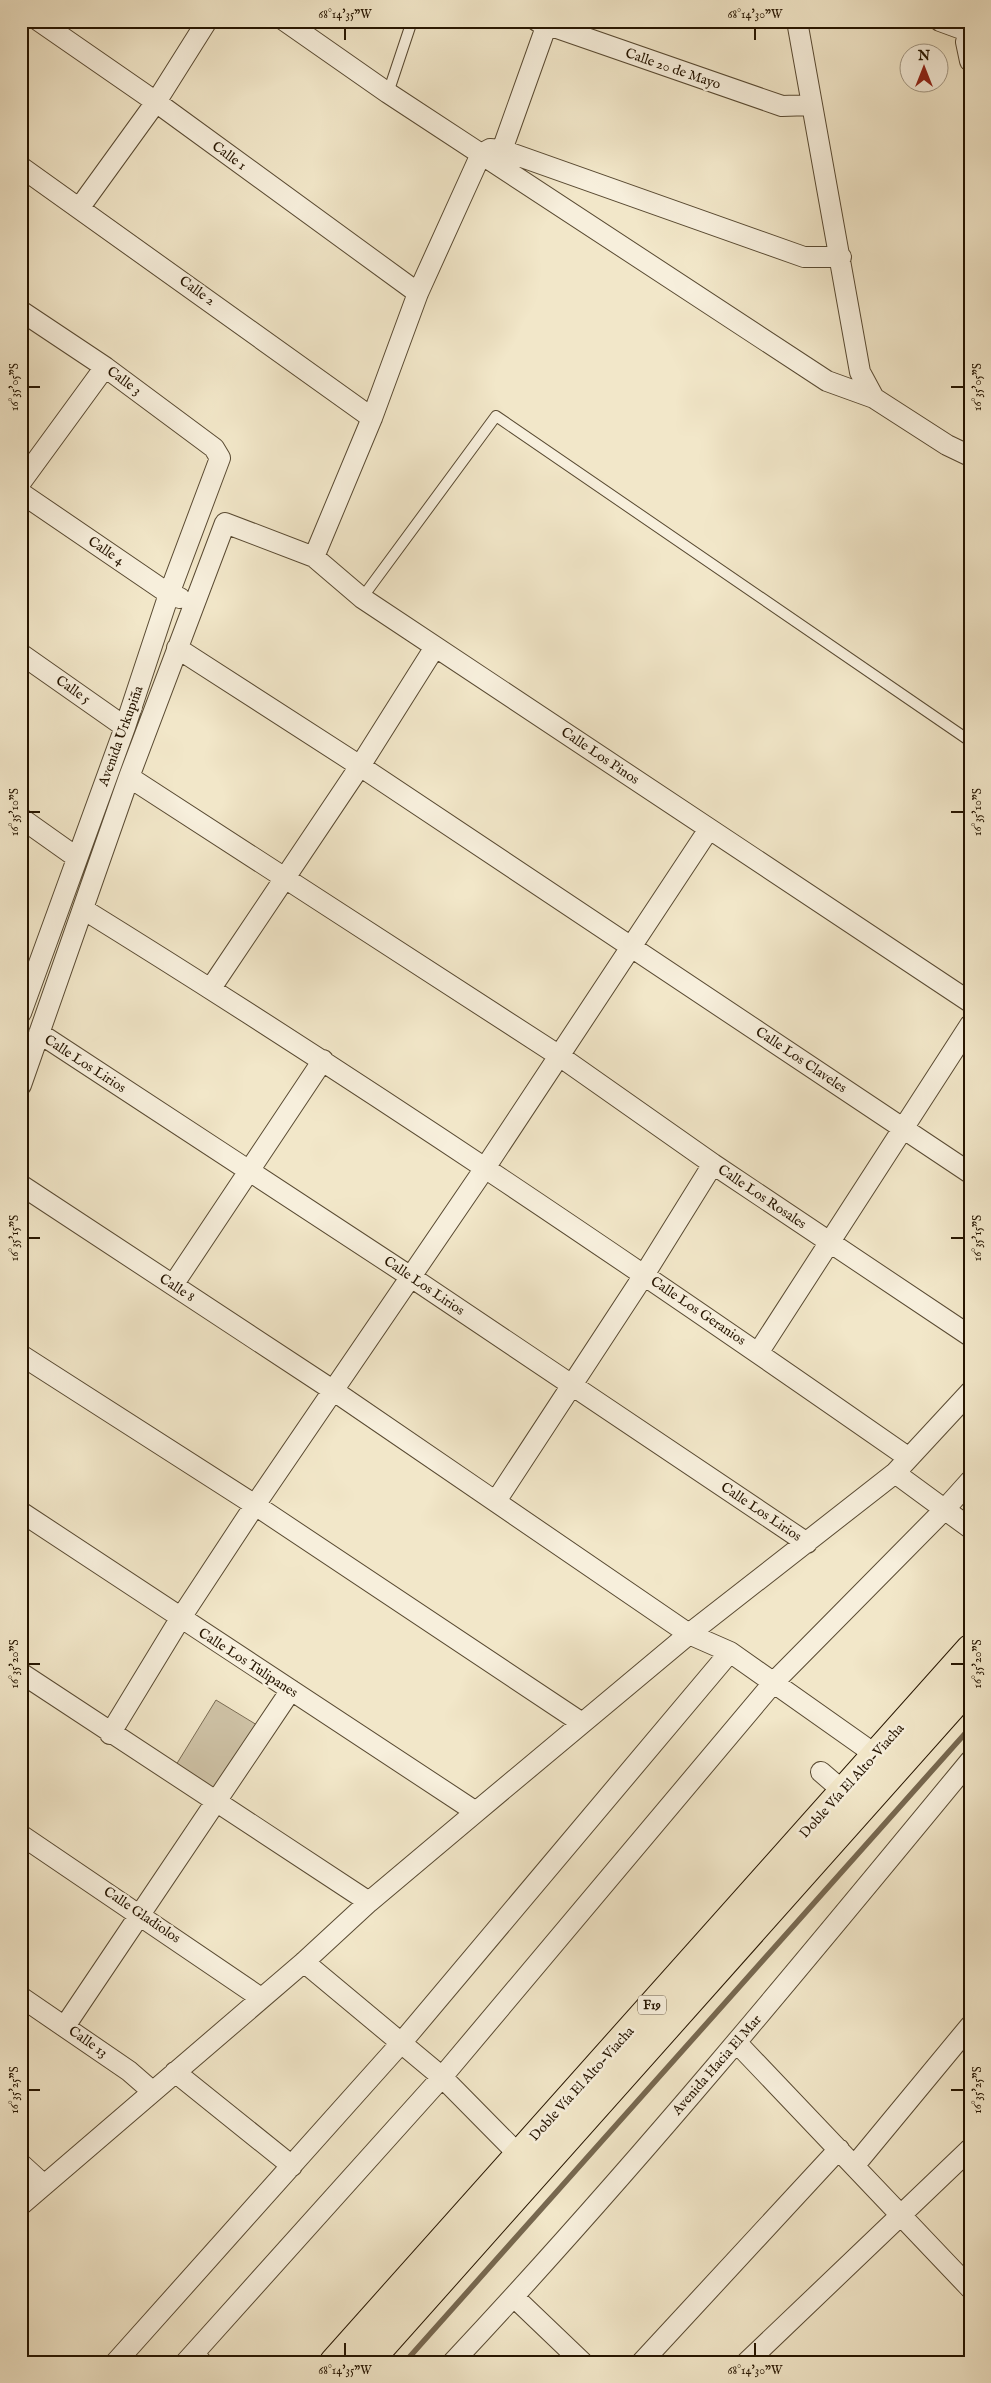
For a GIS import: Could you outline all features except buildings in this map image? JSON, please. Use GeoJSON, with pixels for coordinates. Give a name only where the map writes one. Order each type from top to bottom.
{"type":"FeatureCollection","features":[{"type":"Feature","properties":{"kind":"highway","name":"Doble Vía El Alto-Viacha"},"geometry":{"type":"LineString","coordinates":[[334,2362],[970,1649]]}},
{"type":"Feature","properties":{"kind":"highway","name":"Doble Vía El Alto-Viacha"},"geometry":{"type":"LineString","coordinates":[[368,2362],[970,1686]]}},
{"type":"Feature","properties":{"kind":"street","name":"Calle 1"},"geometry":{"type":"LineString","coordinates":[[39,21],[156,102],[418,293]]}},
{"type":"Feature","properties":{"kind":"street"},"geometry":{"type":"LineString","coordinates":[[80,207],[156,102],[207,21]]}},
{"type":"Feature","properties":{"kind":"street"},"geometry":{"type":"LineString","coordinates":[[285,21],[388,93],[827,381],[874,398],[947,445],[970,456]]}},
{"type":"Feature","properties":{"kind":"street"},"geometry":{"type":"LineString","coordinates":[[797,21],[811,105],[841,257],[860,372],[874,398]]}},
{"type":"Feature","properties":{"kind":"street"},"geometry":{"type":"LineString","coordinates":[[940,21],[969,31],[966,42],[970,61]]}},
{"type":"Feature","properties":{"kind":"street"},"geometry":{"type":"LineString","coordinates":[[502,150],[542,23]]}},
{"type":"Feature","properties":{"kind":"street","name":"Calle 20 de Mayo"},"geometry":{"type":"LineString","coordinates":[[542,23],[782,106],[811,105]]}},
{"type":"Feature","properties":{"kind":"street"},"geometry":{"type":"LineString","coordinates":[[314,557],[372,418],[418,293],[481,154],[490,148],[502,150],[804,257],[841,257]]}},
{"type":"Feature","properties":{"kind":"street","name":"Calle 2"},"geometry":{"type":"LineString","coordinates":[[21,167],[80,207],[372,418]]}},
{"type":"Feature","properties":{"kind":"street","name":"Calle 3"},"geometry":{"type":"LineString","coordinates":[[21,311],[105,367],[214,448],[220,458]]}},
{"type":"Feature","properties":{"kind":"street"},"geometry":{"type":"LineString","coordinates":[[21,482],[105,367]]}},
{"type":"Feature","properties":{"kind":"street","name":"Avenida Urkupiña"},"geometry":{"type":"LineString","coordinates":[[21,1013],[26,982],[125,727],[169,594],[220,458]]}},
{"type":"Feature","properties":{"kind":"street","name":"Calle 4"},"geometry":{"type":"LineString","coordinates":[[21,493],[169,594],[194,604]]}},
{"type":"Feature","properties":{"kind":"street","name":"Calle Los Pinos"},"geometry":{"type":"LineString","coordinates":[[194,604],[225,523],[314,557],[362,598],[970,1002]]}},
{"type":"Feature","properties":{"kind":"street"},"geometry":{"type":"LineString","coordinates":[[21,1085],[129,777],[194,604]]}},
{"type":"Feature","properties":{"kind":"street"},"geometry":{"type":"LineString","coordinates":[[211,988],[360,766],[435,647]]}},
{"type":"Feature","properties":{"kind":"street","name":"Calle Los Claveles"},"geometry":{"type":"LineString","coordinates":[[177,648],[360,766],[970,1173]]}},
{"type":"Feature","properties":{"kind":"street","name":"Calle 5"},"geometry":{"type":"LineString","coordinates":[[21,654],[125,727]]}},
{"type":"Feature","properties":{"kind":"street","name":"Calle Los Rosales"},"geometry":{"type":"LineString","coordinates":[[129,777],[558,1055],[713,1164],[970,1336]]}},
{"type":"Feature","properties":{"kind":"street"},"geometry":{"type":"LineString","coordinates":[[21,818],[76,857]]}},
{"type":"Feature","properties":{"kind":"street"},"geometry":{"type":"LineString","coordinates":[[110,1734],[180,1619],[485,1168],[709,829]]}},
{"type":"Feature","properties":{"kind":"street","name":"Calle Los Geranios"},"geometry":{"type":"LineString","coordinates":[[83,909],[323,1060],[644,1275],[909,1458]]}},
{"type":"Feature","properties":{"kind":"street"},"geometry":{"type":"LineString","coordinates":[[758,1353],[970,1025]]}},
{"type":"Feature","properties":{"kind":"street","name":"Calle Los Lirios"},"geometry":{"type":"LineString","coordinates":[[39,1033],[411,1277],[807,1542]]}},
{"type":"Feature","properties":{"kind":"street"},"geometry":{"type":"LineString","coordinates":[[173,1285],[323,1060]]}},
{"type":"Feature","properties":{"kind":"street"},"geometry":{"type":"LineString","coordinates":[[496,1501],[644,1275],[713,1164]]}},
{"type":"Feature","properties":{"kind":"street","name":"Calle 8"},"geometry":{"type":"LineString","coordinates":[[21,1184],[334,1391],[689,1634],[730,1652],[876,1755]]}},
{"type":"Feature","properties":{"kind":"street"},"geometry":{"type":"LineString","coordinates":[[21,1355],[255,1506],[582,1723]]}},
{"type":"Feature","properties":{"kind":"street"},"geometry":{"type":"LineString","coordinates":[[21,2205],[304,1962],[369,1902],[582,1723],[689,1634],[895,1473],[970,1392]]}},
{"type":"Feature","properties":{"kind":"street"},"geometry":{"type":"LineString","coordinates":[[895,1473],[970,1528]]}},
{"type":"Feature","properties":{"kind":"street"},"geometry":{"type":"LineString","coordinates":[[197,2358],[442,2077],[774,1682],[944,1510],[970,1481]]}},
{"type":"Feature","properties":{"kind":"street","name":"Calle Los Tulipanes"},"geometry":{"type":"LineString","coordinates":[[21,1512],[180,1619],[476,1812]]}},
{"type":"Feature","properties":{"kind":"street"},"geometry":{"type":"LineString","coordinates":[[116,2362],[402,2042],[730,1652]]}},
{"type":"Feature","properties":{"kind":"street"},"geometry":{"type":"LineString","coordinates":[[21,1673],[110,1734],[369,1902]]}},
{"type":"Feature","properties":{"kind":"street"},"geometry":{"type":"LineString","coordinates":[[66,2026],[139,1913],[217,1802],[291,1690]]}},
{"type":"Feature","properties":{"kind":"street","name":"Avenida Hacia El Mar"},"geometry":{"type":"LineString","coordinates":[[453,2362],[514,2297],[737,2043],[970,1761]]}},
{"type":"Feature","properties":{"kind":"street"},"geometry":{"type":"LineString","coordinates":[[821,1772],[843,1791]]}},
{"type":"Feature","properties":{"kind":"street","name":"Calle Gladiolos"},"geometry":{"type":"LineString","coordinates":[[21,1835],[262,1998]]}},
{"type":"Feature","properties":{"kind":"street"},"geometry":{"type":"LineString","coordinates":[[304,1962],[442,2077],[519,2155]]}},
{"type":"Feature","properties":{"kind":"street","name":"Calle 13"},"geometry":{"type":"LineString","coordinates":[[21,1997],[66,2026],[129,2071],[152,2091]]}},
{"type":"Feature","properties":{"kind":"street"},"geometry":{"type":"LineString","coordinates":[[855,2165],[970,2026]]}},
{"type":"Feature","properties":{"kind":"street"},"geometry":{"type":"LineString","coordinates":[[737,2043],[970,2288]]}},
{"type":"Feature","properties":{"kind":"street"},"geometry":{"type":"LineString","coordinates":[[176,2072],[292,2166]]}},
{"type":"Feature","properties":{"kind":"street"},"geometry":{"type":"LineString","coordinates":[[747,2362],[970,2149]]}},
{"type":"Feature","properties":{"kind":"street"},"geometry":{"type":"LineString","coordinates":[[642,2362],[839,2150]]}},
{"type":"Feature","properties":{"kind":"street"},"geometry":{"type":"LineString","coordinates":[[21,2164],[44,2185]]}},
{"type":"Feature","properties":{"kind":"street"},"geometry":{"type":"LineString","coordinates":[[514,2297],[582,2362]]}},
{"type":"Feature","properties":{"kind":"lane"},"geometry":{"type":"LineString","coordinates":[[388,93],[412,21]]}},
{"type":"Feature","properties":{"kind":"lane"},"geometry":{"type":"LineString","coordinates":[[362,598],[496,416],[970,741]]}},
{"type":"Feature","properties":{"kind":"shaded area"},"geometry":{"type":"Polygon","coordinates":[[[216,1700],[257,1725],[217,1790],[176,1765],[216,1700]]]}},
{"type":"Feature","properties":{"kind":"waterway"},"geometry":{"type":"LineString","coordinates":[[405,2362],[970,1728]]}}]}
